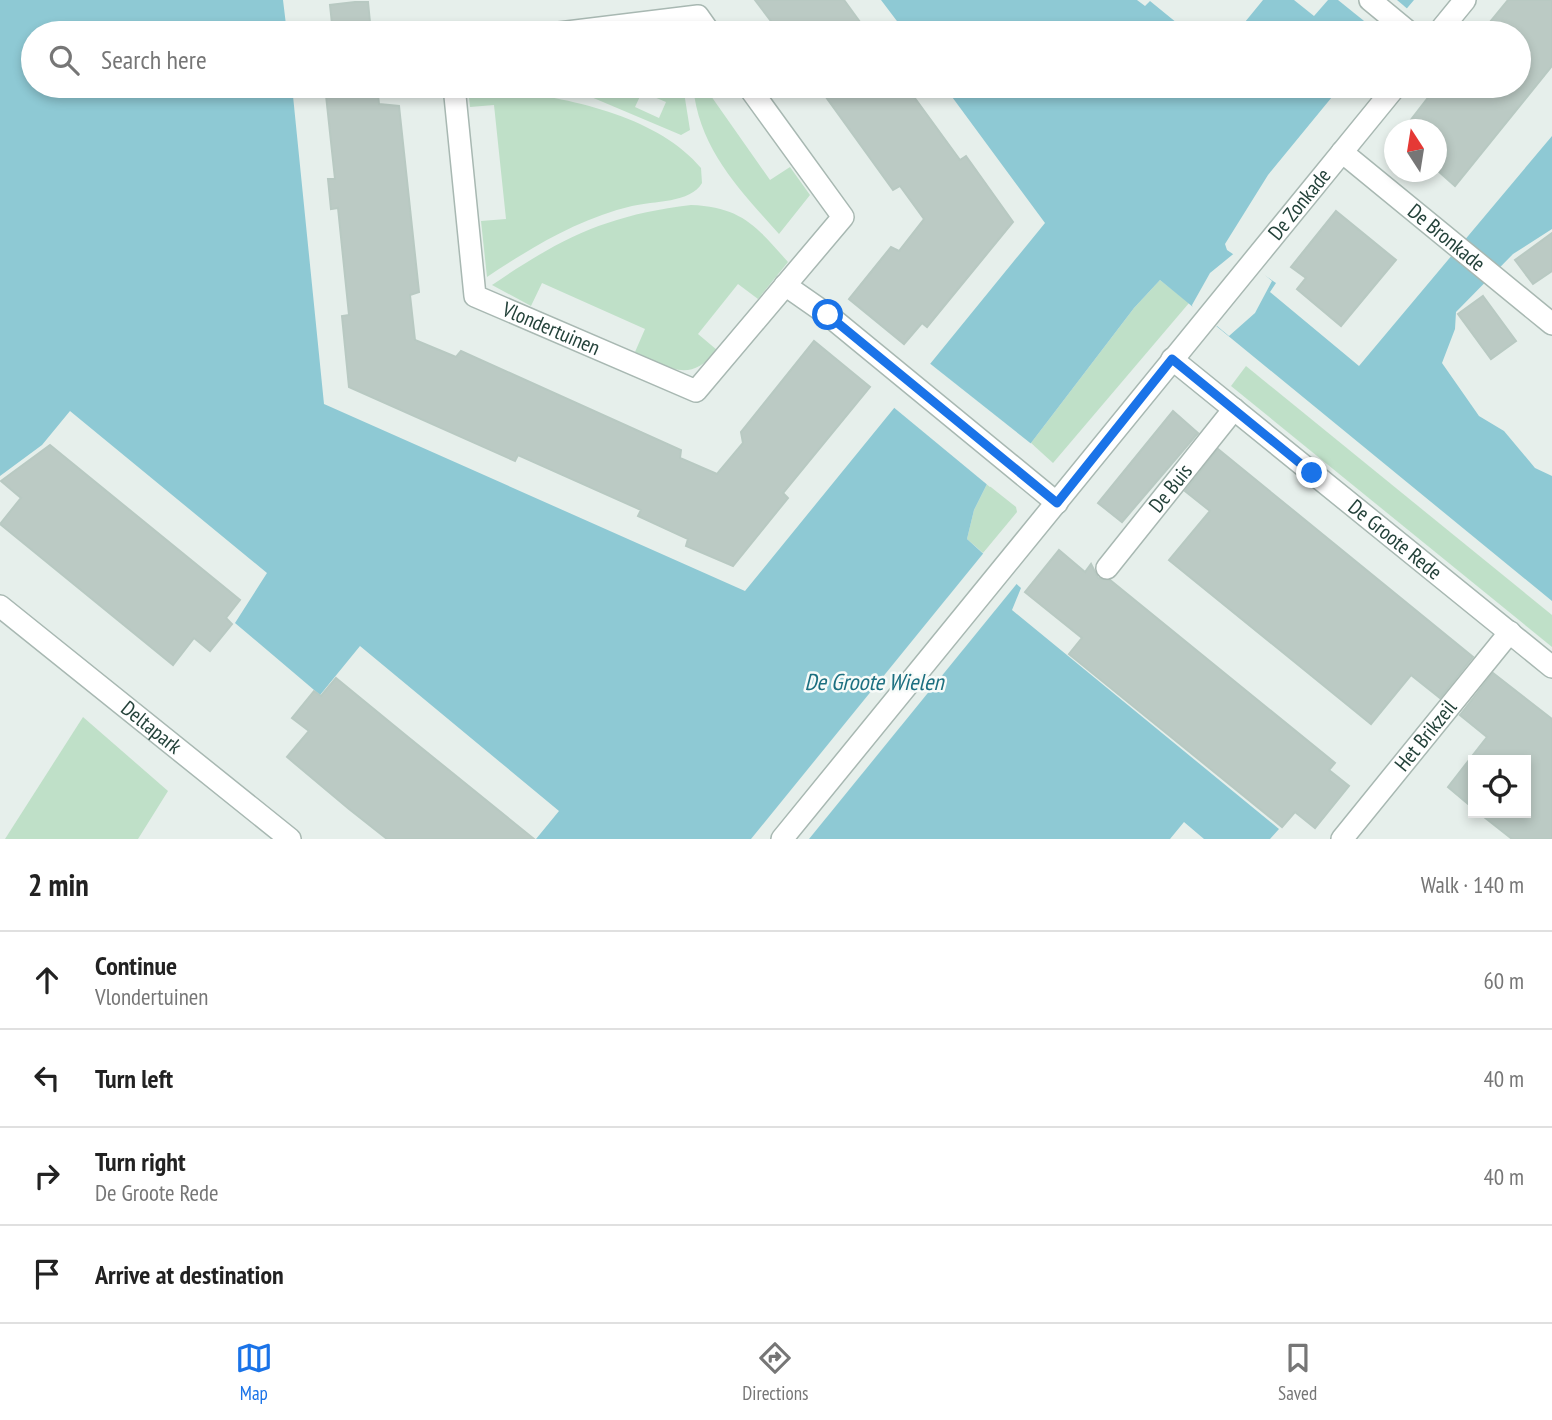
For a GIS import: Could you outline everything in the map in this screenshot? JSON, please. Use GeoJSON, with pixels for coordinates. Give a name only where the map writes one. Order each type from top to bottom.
{"type":"FeatureCollection","features":[{"type":"Feature","properties":{"kind":"street"},"geometry":{"type":"LineString","coordinates":[[1370,0],[1395,21]]}},
{"type":"Feature","properties":{"kind":"street"},"geometry":{"type":"LineString","coordinates":[[1448,21],[1465,0]]}},
{"type":"Feature","properties":{"kind":"street"},"geometry":{"type":"LineString","coordinates":[[657,21],[698,16],[702,21]]}},
{"type":"Feature","properties":{"kind":"street","name":"Vlondertuinen"},"geometry":{"type":"LineString","coordinates":[[455,98],[475,296],[695,391],[844,216],[757,98]]}},
{"type":"Feature","properties":{"kind":"street","name":"De Zonkade"},"geometry":{"type":"LineString","coordinates":[[782,839],[1386,98]]}},
{"type":"Feature","properties":{"kind":"street","name":"De Bronkade"},"geometry":{"type":"LineString","coordinates":[[1342,152],[1552,324]]}},
{"type":"Feature","properties":{"kind":"street"},"geometry":{"type":"LineString","coordinates":[[785,285],[828,315],[1057,503]]}},
{"type":"Feature","properties":{"kind":"street","name":"De Groote Rede"},"geometry":{"type":"LineString","coordinates":[[1172,359],[1552,667]]}},
{"type":"Feature","properties":{"kind":"street","name":"De Buis"},"geometry":{"type":"LineString","coordinates":[[1107,568],[1234,409]]}},
{"type":"Feature","properties":{"kind":"street","name":"Deltapark"},"geometry":{"type":"LineString","coordinates":[[4,617],[290,839]]}},
{"type":"Feature","properties":{"kind":"street","name":"Het Brikzeil"},"geometry":{"type":"LineString","coordinates":[[1342,839],[1510,632]]}},
{"type":"Feature","properties":{"kind":"green space"},"geometry":{"type":"Polygon","coordinates":[[[469,98],[554,98],[593,107],[654,131],[680,148],[701,168],[702,183],[697,190],[681,198],[632,206],[593,218],[539,244],[487,277],[481,221],[506,219],[494,105],[470,107],[469,98]]]}},
{"type":"Feature","properties":{"kind":"green space"},"geometry":{"type":"Polygon","coordinates":[[[593,98],[639,98],[635,107],[659,118],[666,102],[656,98],[685,98],[690,130],[681,135],[593,98]]]}},
{"type":"Feature","properties":{"kind":"green space"},"geometry":{"type":"Polygon","coordinates":[[[695,98],[712,98],[770,180],[790,167],[810,195],[779,234],[723,167],[703,129],[695,98]]]}},
{"type":"Feature","properties":{"kind":"green space"},"geometry":{"type":"Polygon","coordinates":[[[691,205],[723,210],[747,221],[788,262],[758,299],[738,284],[698,334],[717,350],[697,367],[678,370],[635,352],[645,329],[542,283],[531,306],[492,285],[540,254],[586,231],[634,215],[691,205]]]}},
{"type":"Feature","properties":{"kind":"green space"},"geometry":{"type":"Polygon","coordinates":[[[1160,280],[1189,303],[1053,463],[1031,443],[1134,308],[1160,280]]]}},
{"type":"Feature","properties":{"kind":"green space"},"geometry":{"type":"Polygon","coordinates":[[[1246,366],[1552,615],[1552,647],[1231,386],[1246,366]]]}},
{"type":"Feature","properties":{"kind":"green space"},"geometry":{"type":"Polygon","coordinates":[[[987,484],[1016,507],[1017,512],[983,553],[967,539],[974,510],[987,484]]]}},
{"type":"Feature","properties":{"kind":"green space"},"geometry":{"type":"Polygon","coordinates":[[[83,717],[168,791],[138,839],[5,839],[83,717]]]}},
{"type":"Feature","properties":{"kind":"water","name":"De Groote Wielen"},"geometry":{"type":"Polygon","coordinates":[[[0,0],[283,0],[286,21],[21,21],[21,98],[293,98],[324,404],[745,591],[1045,223],[953,98],[1331,98],[1268,175],[1225,244],[1227,250],[1276,283],[1270,292],[1359,366],[1552,136],[1552,229],[1513,254],[1456,312],[1455,329],[1442,363],[1479,416],[1504,431],[1535,468],[1552,476],[1552,601],[1160,280],[1134,308],[1031,443],[987,484],[974,510],[967,539],[1021,588],[1012,610],[1279,829],[1270,839],[1204,839],[1184,822],[1170,839],[536,839],[559,811],[360,646],[320,695],[235,623],[267,573],[70,411],[42,445],[0,476],[0,0]]]}},
{"type":"Feature","properties":{"kind":"water"},"geometry":{"type":"Polygon","coordinates":[[[881,0],[1137,0],[1145,6],[1150,1],[1175,21],[897,21],[881,0]]]}},
{"type":"Feature","properties":{"kind":"water"},"geometry":{"type":"Polygon","coordinates":[[[1263,0],[1294,0],[1314,16],[1328,0],[1414,0],[1396,21],[1246,21],[1263,0]]]}},
{"type":"Feature","properties":{"kind":"pier"},"geometry":{"type":"Polygon","coordinates":[[[1338,0],[1397,0],[1410,11],[1401,21],[1364,21],[1338,0]]]}},
{"type":"Feature","properties":{"kind":"pier"},"geometry":{"type":"Polygon","coordinates":[[[1237,251],[1272,281],[1255,313],[1229,336],[1217,326],[1214,328],[1193,310],[1192,305],[1210,273],[1237,251]]]}},
{"type":"Feature","properties":{"kind":"pier"},"geometry":{"type":"Polygon","coordinates":[[[928,362],[1034,446],[990,487],[892,406],[928,362]]]}},
{"type":"Feature","properties":{"kind":"pier"},"geometry":{"type":"Polygon","coordinates":[[[986,550],[1019,581],[809,839],[751,839],[986,550]]]}},
{"type":"Feature","properties":{"kind":"building"},"geometry":{"type":"Polygon","coordinates":[[[755,0],[844,0],[859,21],[771,21],[755,0]]]}},
{"type":"Feature","properties":{"kind":"building"},"geometry":{"type":"Polygon","coordinates":[[[1508,0],[1552,0],[1552,66],[1531,92],[1531,21],[1491,21],[1508,0]]]}},
{"type":"Feature","properties":{"kind":"building"},"geometry":{"type":"Polygon","coordinates":[[[368,2],[370,21],[332,21],[330,5],[368,2]]]}},
{"type":"Feature","properties":{"kind":"building"},"geometry":{"type":"Polygon","coordinates":[[[326,98],[378,98],[379,104],[399,106],[419,292],[410,295],[415,340],[456,357],[461,351],[681,450],[680,458],[717,474],[743,443],[741,432],[814,341],[870,387],[783,493],[788,498],[733,566],[686,546],[688,539],[638,516],[641,510],[518,455],[515,461],[349,387],[342,316],[349,315],[338,208],[331,209],[328,179],[335,179],[326,98]]]}},
{"type":"Feature","properties":{"kind":"building"},"geometry":{"type":"Polygon","coordinates":[[[827,98],[915,98],[960,160],[966,156],[1013,222],[927,327],[922,323],[904,344],[849,299],[891,247],[899,251],[924,219],[900,186],[893,190],[827,98]]]}},
{"type":"Feature","properties":{"kind":"building"},"geometry":{"type":"Polygon","coordinates":[[[1428,98],[1526,98],[1455,186],[1447,179],[1447,119],[1412,119],[1428,98]]]}},
{"type":"Feature","properties":{"kind":"building"},"geometry":{"type":"Polygon","coordinates":[[[1336,211],[1396,260],[1341,326],[1297,289],[1306,278],[1291,267],[1336,211]]]}},
{"type":"Feature","properties":{"kind":"building"},"geometry":{"type":"Polygon","coordinates":[[[1552,233],[1552,271],[1533,284],[1515,260],[1552,233]]]}},
{"type":"Feature","properties":{"kind":"building"},"geometry":{"type":"Polygon","coordinates":[[[1483,296],[1516,341],[1491,359],[1458,314],[1483,296]]]}},
{"type":"Feature","properties":{"kind":"building"},"geometry":{"type":"Polygon","coordinates":[[[1173,411],[1198,433],[1122,522],[1098,503],[1173,411]]]}},
{"type":"Feature","properties":{"kind":"building"},"geometry":{"type":"Polygon","coordinates":[[[50,445],[240,600],[226,618],[232,624],[210,651],[194,638],[173,665],[0,524],[21,498],[1,481],[50,445]]]}},
{"type":"Feature","properties":{"kind":"building"},"geometry":{"type":"Polygon","coordinates":[[[1218,449],[1473,657],[1440,698],[1411,675],[1371,724],[1169,560],[1210,511],[1185,491],[1218,449]]]}},
{"type":"Feature","properties":{"kind":"building"},"geometry":{"type":"Polygon","coordinates":[[[1059,550],[1085,572],[1091,564],[1098,578],[1110,580],[1335,763],[1329,770],[1349,786],[1315,828],[1295,812],[1282,827],[1069,654],[1082,638],[1025,592],[1059,550]]]}},
{"type":"Feature","properties":{"kind":"building"},"geometry":{"type":"Polygon","coordinates":[[[1493,673],[1552,719],[1552,839],[1512,839],[1485,818],[1531,818],[1531,755],[1473,755],[1487,737],[1460,715],[1493,673]]]}},
{"type":"Feature","properties":{"kind":"building"},"geometry":{"type":"Polygon","coordinates":[[[336,678],[534,839],[387,839],[349,809],[287,757],[309,731],[292,718],[314,691],[321,696],[336,678]]]}},
{"type":"Feature","properties":{"kind":"building"},"geometry":{"type":"Polygon","coordinates":[[[1468,761],[1468,804],[1448,787],[1468,761]]]}},
{"type":"Feature","properties":{"kind":"route"},"geometry":{"type":"LineString","coordinates":[[828,315],[1057,503],[1172,359],[1312,473]]}}]}
